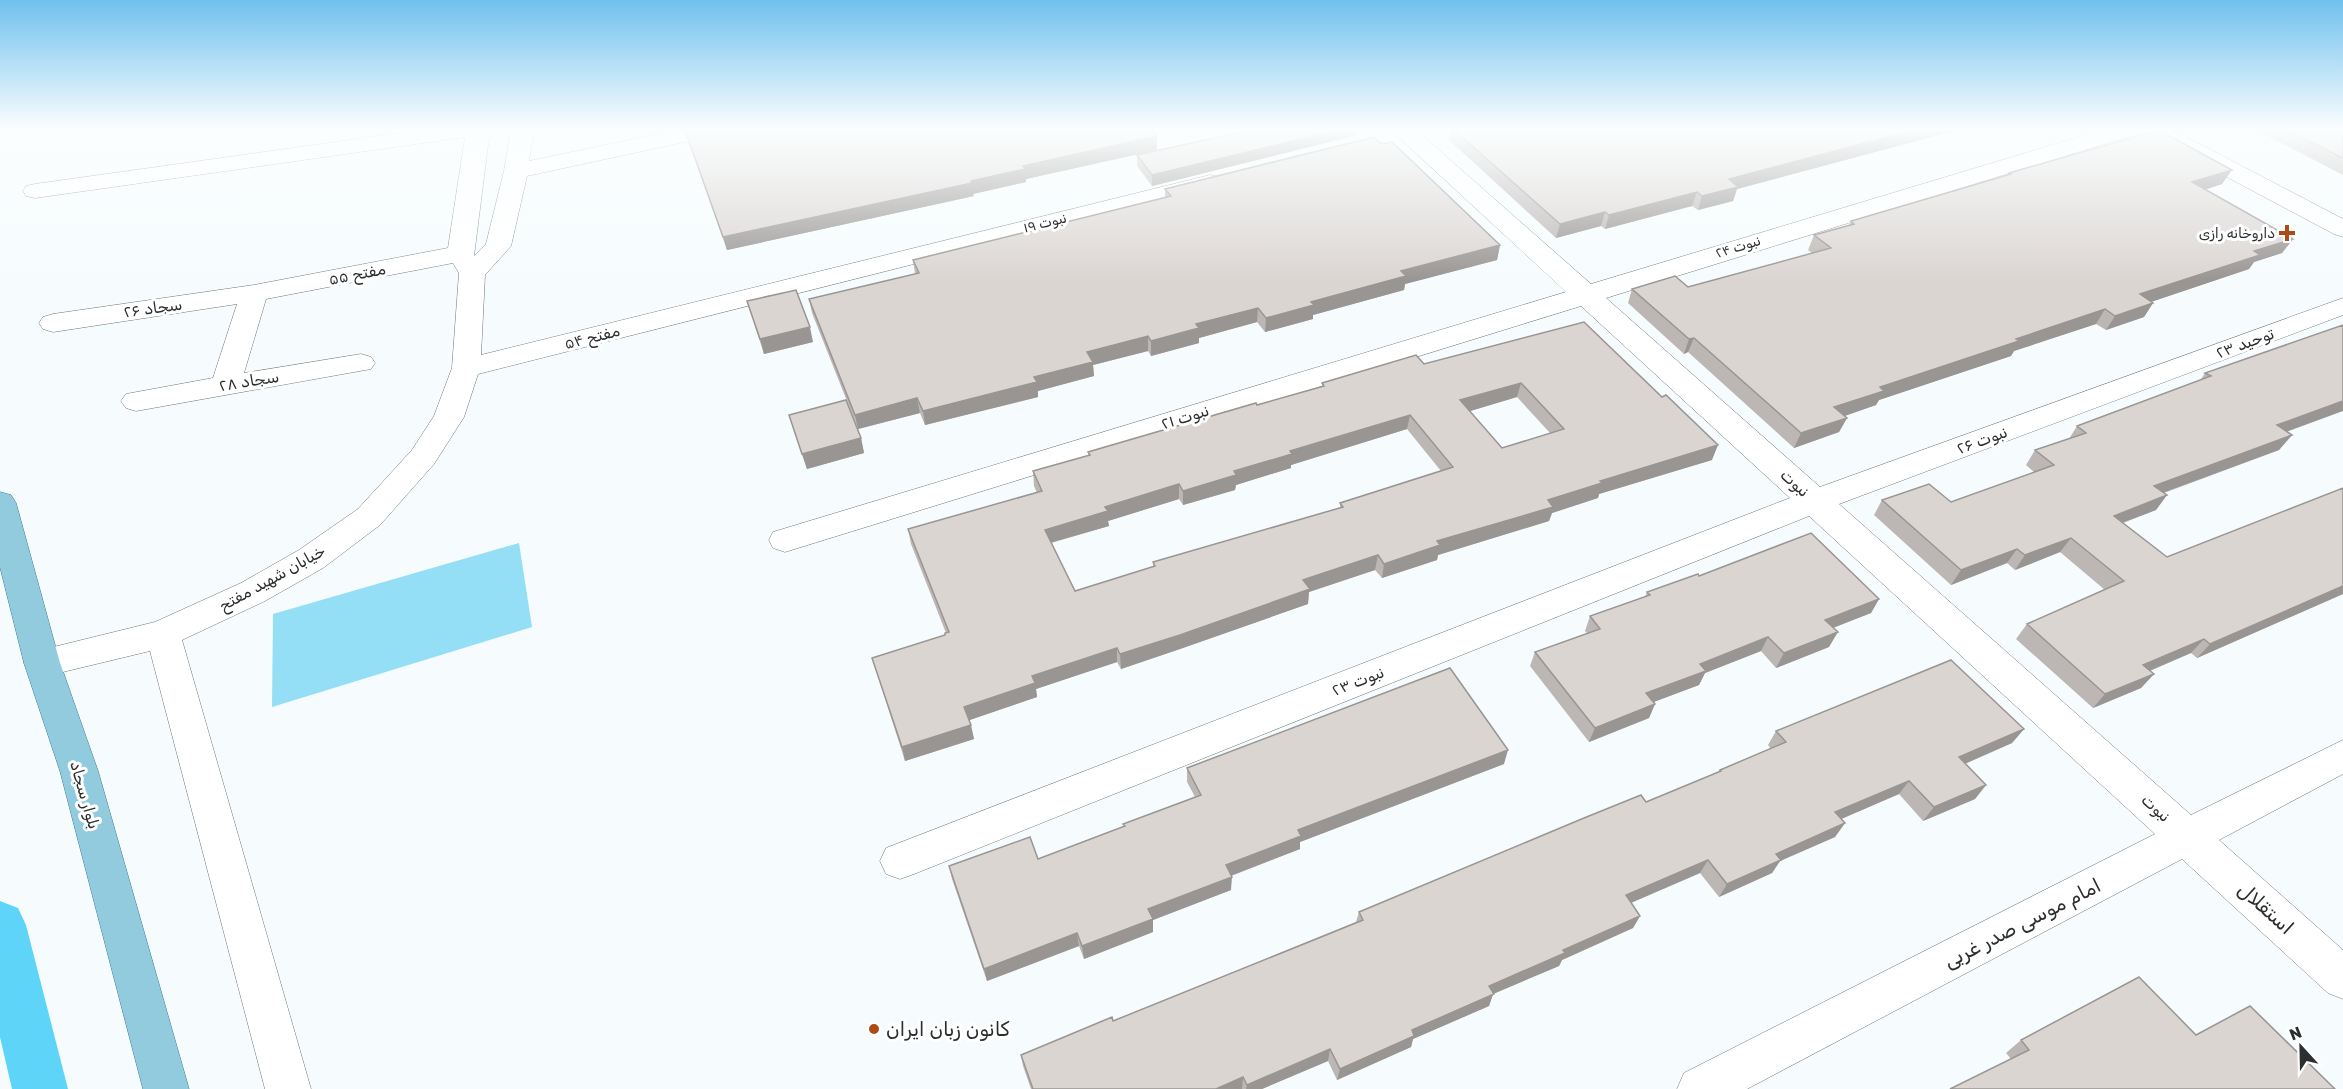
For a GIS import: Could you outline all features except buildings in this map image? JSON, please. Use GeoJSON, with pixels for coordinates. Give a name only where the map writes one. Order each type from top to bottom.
{"type":"FeatureCollection","features":[{"type":"Feature","properties":{"kind":"main road","name":"بلوار سجاد"},"geometry":{"type":"LineString","coordinates":[[0,503],[42,663],[79,771],[166,1089]]}},
{"type":"Feature","properties":{"kind":"street"},"geometry":{"type":"LineString","coordinates":[[35,191],[119,180]]}},
{"type":"Feature","properties":{"kind":"street","name":"خیابان شهید مفتح"},"geometry":{"type":"LineString","coordinates":[[42,663],[163,634],[253,592],[311,559],[369,517],[423,457],[449,417],[466,368],[466,263],[472,180]]}},
{"type":"Feature","properties":{"kind":"street"},"geometry":{"type":"LineString","coordinates":[[466,263],[498,246],[514,180]]}},
{"type":"Feature","properties":{"kind":"street","name":"نبوت ۱۹"},"geometry":{"type":"LineString","coordinates":[[718,305],[1219,180]]}},
{"type":"Feature","properties":{"kind":"street","name":"نبوت"},"geometry":{"type":"LineString","coordinates":[[1457,180],[2188,837]]}},
{"type":"Feature","properties":{"kind":"street","name":"نبوت ۲۴"},"geometry":{"type":"LineString","coordinates":[[1585,294],[1958,180]]}},
{"type":"Feature","properties":{"kind":"street"},"geometry":{"type":"LineString","coordinates":[[2250,180],[2343,229]]}},
{"type":"Feature","properties":{"kind":"street"},"geometry":{"type":"LineString","coordinates":[[2294,180],[2343,205]]}},
{"type":"Feature","properties":{"kind":"street","name":"مفتح ۵۵"},"geometry":{"type":"LineString","coordinates":[[254,293],[466,263]]}},
{"type":"Feature","properties":{"kind":"street"},"geometry":{"type":"LineString","coordinates":[[226,385],[254,293]]}},
{"type":"Feature","properties":{"kind":"street","name":"سجاد ۲۶"},"geometry":{"type":"LineString","coordinates":[[52,323],[254,293]]}},
{"type":"Feature","properties":{"kind":"street","name":"نبوت ۲۱"},"geometry":{"type":"LineString","coordinates":[[786,540],[1585,294]]}},
{"type":"Feature","properties":{"kind":"street","name":"مفتح ۵۴"},"geometry":{"type":"LineString","coordinates":[[466,368],[718,305]]}},
{"type":"Feature","properties":{"kind":"street","name":"توحید ۲۳"},"geometry":{"type":"LineString","coordinates":[[2148,379],[2343,306]]}},
{"type":"Feature","properties":{"kind":"street","name":"سجاد ۲۸"},"geometry":{"type":"LineString","coordinates":[[136,401],[361,363]]}},
{"type":"Feature","properties":{"kind":"street","name":"نبوت ۲۶"},"geometry":{"type":"LineString","coordinates":[[1815,501],[2148,379]]}},
{"type":"Feature","properties":{"kind":"street","name":"نبوت ۲۳"},"geometry":{"type":"LineString","coordinates":[[900,861],[1815,501]]}},
{"type":"Feature","properties":{"kind":"street"},"geometry":{"type":"LineString","coordinates":[[163,634],[288,1089]]}},
{"type":"Feature","properties":{"kind":"street","name":"امام موسی صدر غربی"},"geometry":{"type":"LineString","coordinates":[[1700,1089],[2343,756]]}},
{"type":"Feature","properties":{"kind":"street","name":"استقلال"},"geometry":{"type":"LineString","coordinates":[[2188,837],[2343,978]]}},
{"type":"Feature","properties":{"kind":"shaded area"},"geometry":{"type":"Polygon","coordinates":[[[519,543],[532,627],[272,707],[273,614],[519,543]]]}},
{"type":"Feature","properties":{"kind":"waterway"},"geometry":{"type":"LineString","coordinates":[[0,925],[40,1089]]}},
{"type":"Feature","properties":{"kind":"place","name":"داروخانه رازی"},"geometry":{"type":"Point","coordinates":[2287,233]}},
{"type":"Feature","properties":{"kind":"place","name":"کانون زبان ایران"},"geometry":{"type":"Point","coordinates":[874,1029]}}]}
